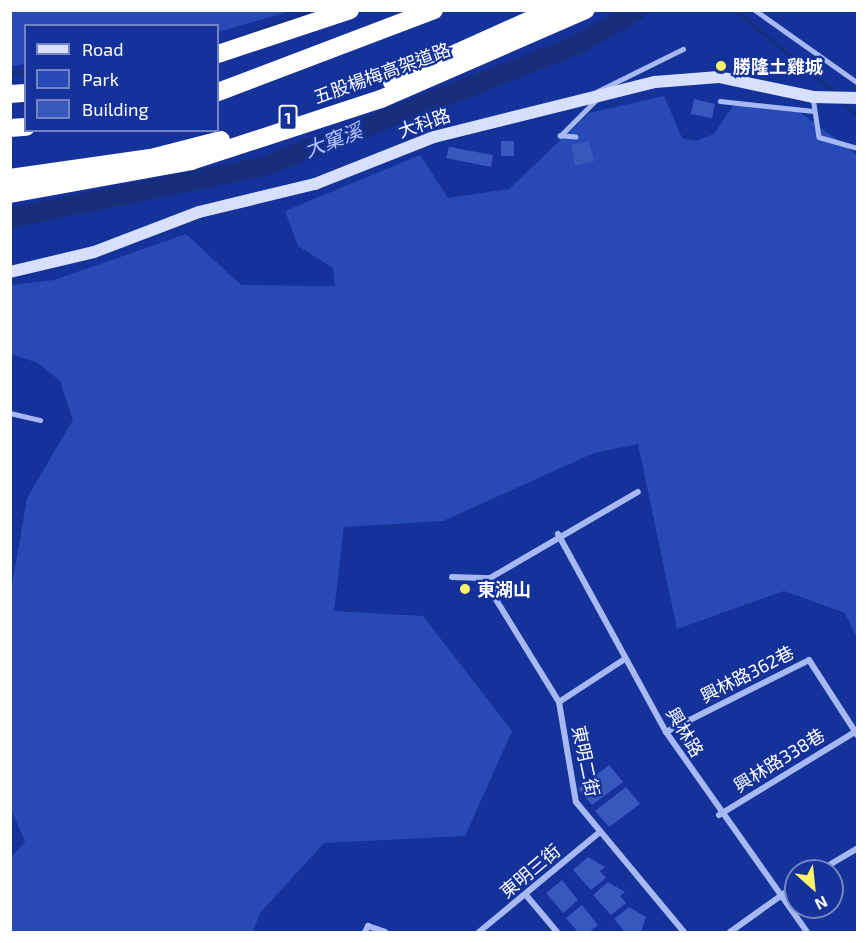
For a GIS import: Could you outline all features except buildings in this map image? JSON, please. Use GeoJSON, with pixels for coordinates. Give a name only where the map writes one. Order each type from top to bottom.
{"type":"FeatureCollection","features":[{"type":"Feature","properties":{"kind":"highway"},"geometry":{"type":"LineString","coordinates":[[219,54],[350,10]]}},
{"type":"Feature","properties":{"kind":"highway"},"geometry":{"type":"LineString","coordinates":[[219,92],[434,10]]}},
{"type":"Feature","properties":{"kind":"highway","name":"五股楊梅高架道路"},"geometry":{"type":"LineString","coordinates":[[10,178],[155,157],[231,137],[372,90],[552,10]]}},
{"type":"Feature","properties":{"kind":"highway","name":"五股楊梅高架道路"},"geometry":{"type":"LineString","coordinates":[[10,194],[191,161],[381,99],[586,10]]}},
{"type":"Feature","properties":{"kind":"street","name":"大科路"},"geometry":{"type":"LineString","coordinates":[[10,272],[94,252],[199,212],[315,184],[434,136],[599,97],[698,77],[819,98],[851,98]]}},
{"type":"Feature","properties":{"kind":"street"},"geometry":{"type":"LineString","coordinates":[[452,577],[490,578],[558,534],[638,492]]}},
{"type":"Feature","properties":{"kind":"street","name":"興林路"},"geometry":{"type":"LineString","coordinates":[[558,534],[666,732],[719,815],[781,894],[807,933]]}},
{"type":"Feature","properties":{"kind":"street","name":"東明二街"},"geometry":{"type":"LineString","coordinates":[[490,578],[495,598],[559,702],[576,802],[684,933]]}},
{"type":"Feature","properties":{"kind":"street"},"geometry":{"type":"LineString","coordinates":[[559,702],[625,659]]}},
{"type":"Feature","properties":{"kind":"street","name":"興林路362巷"},"geometry":{"type":"LineString","coordinates":[[666,732],[809,660],[856,734]]}},
{"type":"Feature","properties":{"kind":"street","name":"興林路338巷"},"geometry":{"type":"LineString","coordinates":[[719,815],[856,734]]}},
{"type":"Feature","properties":{"kind":"street","name":"東明三街"},"geometry":{"type":"LineString","coordinates":[[479,933],[600,832]]}},
{"type":"Feature","properties":{"kind":"street"},"geometry":{"type":"LineString","coordinates":[[839,859],[858,848]]}},
{"type":"Feature","properties":{"kind":"street"},"geometry":{"type":"LineString","coordinates":[[730,933],[784,892]]}},
{"type":"Feature","properties":{"kind":"street"},"geometry":{"type":"LineString","coordinates":[[526,895],[557,933]]}},
{"type":"Feature","properties":{"kind":"street"},"geometry":{"type":"LineString","coordinates":[[365,933],[368,926],[385,933]]}},
{"type":"Feature","properties":{"kind":"lane"},"geometry":{"type":"LineString","coordinates":[[755,10],[858,83]]}},
{"type":"Feature","properties":{"kind":"lane"},"geometry":{"type":"LineString","coordinates":[[572,103],[683,49]]}},
{"type":"Feature","properties":{"kind":"lane"},"geometry":{"type":"LineString","coordinates":[[576,137],[560,136],[599,97]]}},
{"type":"Feature","properties":{"kind":"lane"},"geometry":{"type":"LineString","coordinates":[[819,98],[813,111],[819,137],[858,148]]}},
{"type":"Feature","properties":{"kind":"lane"},"geometry":{"type":"LineString","coordinates":[[720,101],[813,111]]}},
{"type":"Feature","properties":{"kind":"lane"},"geometry":{"type":"LineString","coordinates":[[10,413],[40,420]]}},
{"type":"Feature","properties":{"kind":"green space"},"geometry":{"type":"Polygon","coordinates":[[[11,10],[291,10],[219,32],[219,24],[24,24],[24,64],[11,66],[11,10]]]}},
{"type":"Feature","properties":{"kind":"green space"},"geometry":{"type":"Polygon","coordinates":[[[664,96],[682,138],[696,141],[714,134],[736,101],[799,111],[857,155],[857,638],[845,613],[784,591],[677,629],[638,444],[594,453],[443,521],[344,527],[334,611],[423,616],[512,731],[465,836],[324,843],[260,913],[253,932],[11,932],[10,858],[25,842],[11,809],[11,591],[27,498],[73,420],[60,381],[38,363],[11,354],[11,285],[54,280],[186,234],[241,285],[335,286],[333,268],[298,246],[285,211],[420,155],[448,198],[509,189],[589,113],[664,96]]]}},
{"type":"Feature","properties":{"kind":"waterway"},"geometry":{"type":"LineString","coordinates":[[219,45],[312,10]]}},
{"type":"Feature","properties":{"kind":"waterway","name":"大窠溪"},"geometry":{"type":"LineString","coordinates":[[10,218],[265,166],[577,45],[638,10]]}},
{"type":"Feature","properties":{"kind":"waterway"},"geometry":{"type":"LineString","coordinates":[[735,10],[834,92]]}},
{"type":"Feature","properties":{"kind":"waterway"},"geometry":{"type":"LineString","coordinates":[[10,73],[24,72]]}},
{"type":"Feature","properties":{"kind":"waterway"},"geometry":{"type":"LineString","coordinates":[[842,102],[858,117]]}},
{"type":"Feature","properties":{"kind":"place","name":"勝隆土雞城"},"geometry":{"type":"Point","coordinates":[721,66]}},
{"type":"Feature","properties":{"kind":"place","name":"東湖山"},"geometry":{"type":"Point","coordinates":[465,589]}}]}
